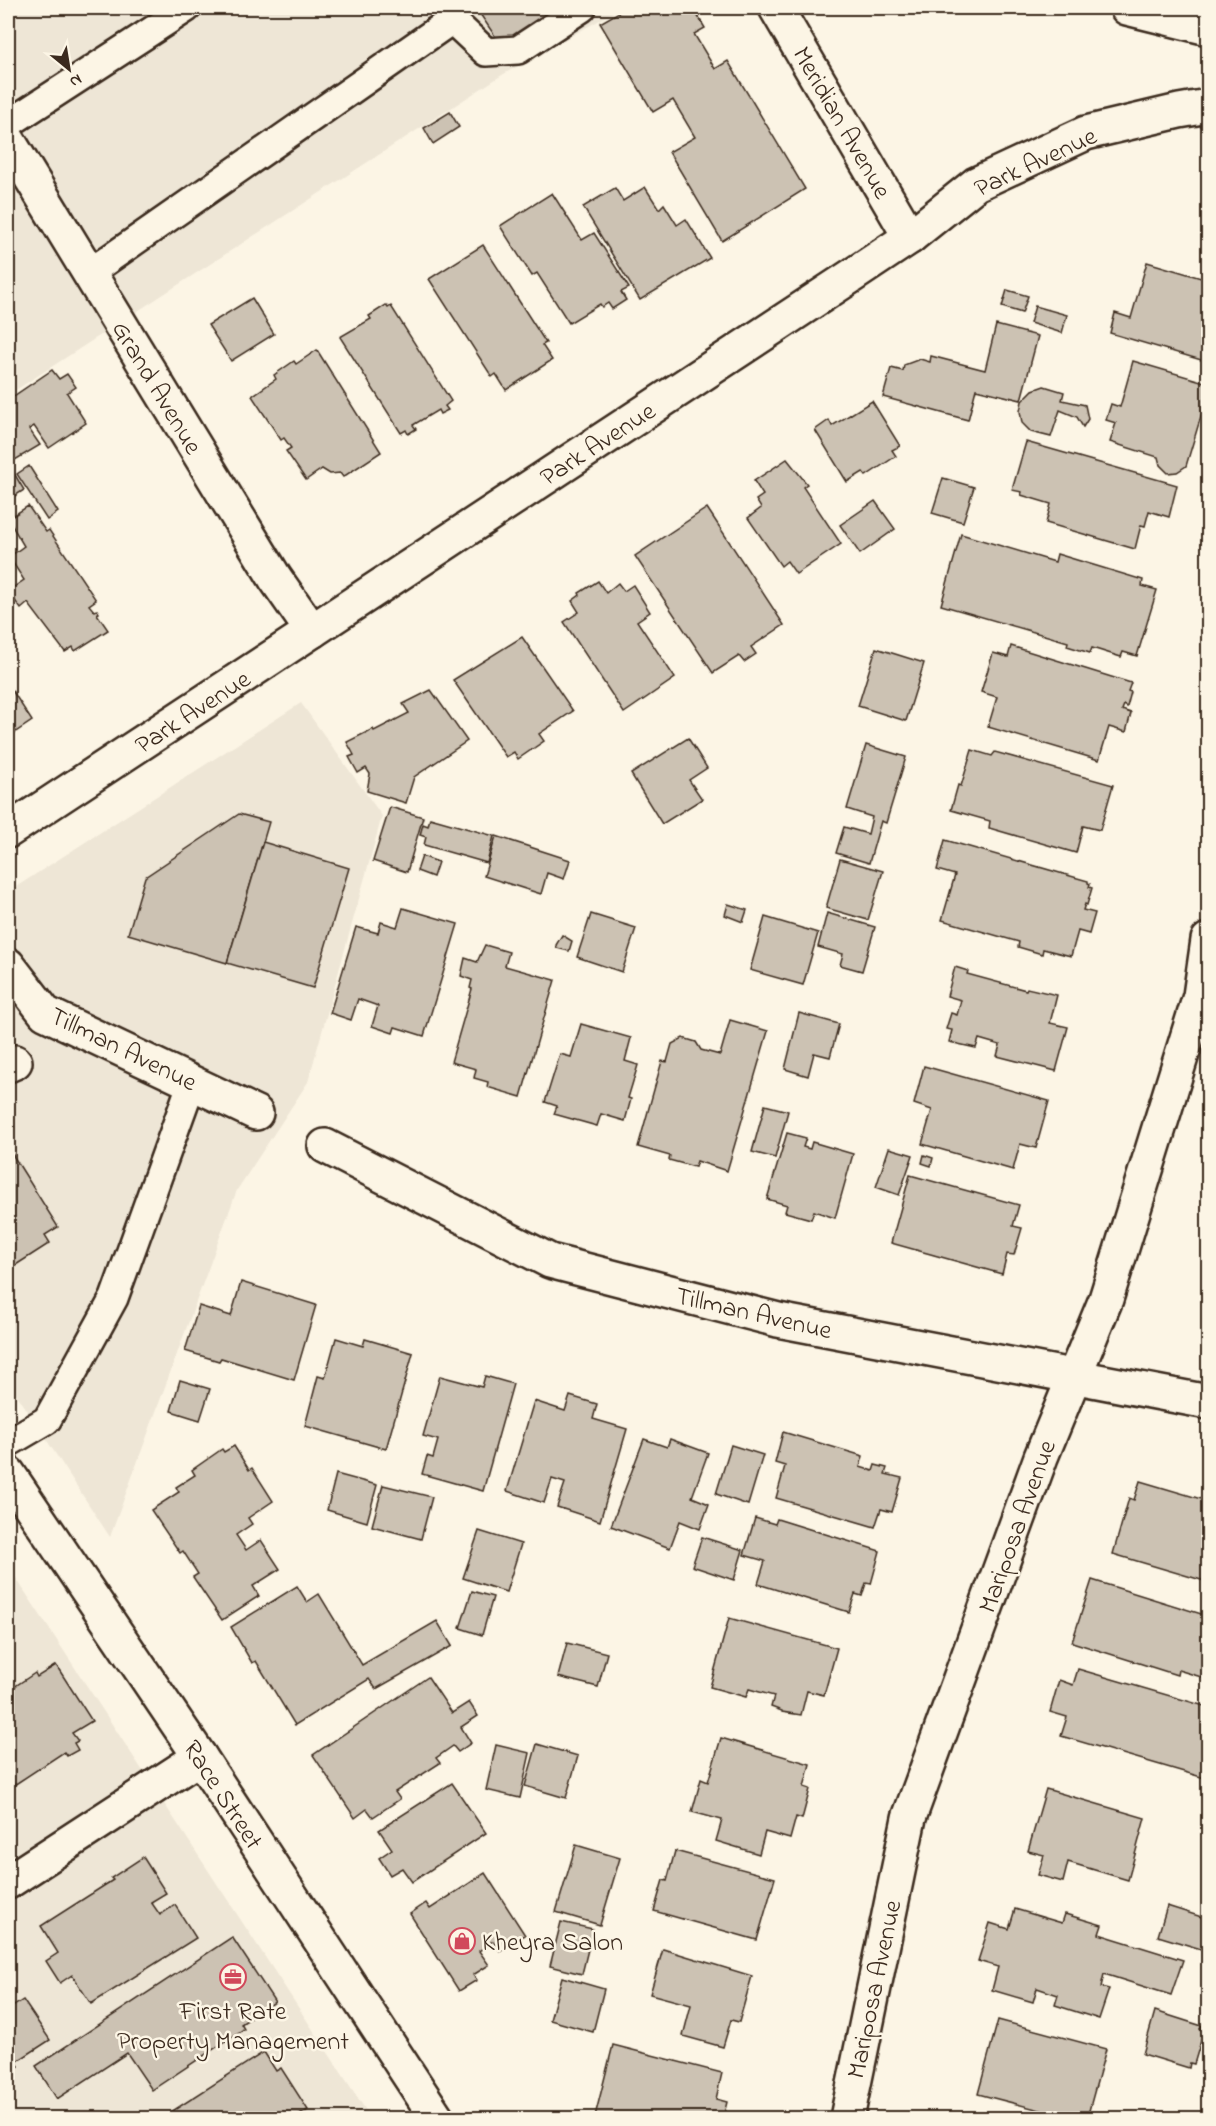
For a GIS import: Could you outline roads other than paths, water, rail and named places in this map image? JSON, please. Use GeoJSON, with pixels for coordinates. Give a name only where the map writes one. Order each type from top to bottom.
{"type":"FeatureCollection","features":[{"type":"Feature","properties":{"kind":"street","name":"Meridian Avenue"},"geometry":{"type":"LineString","coordinates":[[776,8],[910,237]]}},
{"type":"Feature","properties":{"kind":"street"},"geometry":{"type":"LineString","coordinates":[[1127,8],[1209,28]]}},
{"type":"Feature","properties":{"kind":"street","name":"Park Avenue"},"geometry":{"type":"LineString","coordinates":[[8,831],[910,237],[976,184],[1086,133],[1209,106]]}},
{"type":"Feature","properties":{"kind":"street","name":"Grand Avenue"},"geometry":{"type":"LineString","coordinates":[[8,140],[275,578],[312,632]]}},
{"type":"Feature","properties":{"kind":"street","name":"Mariposa Avenue"},"geometry":{"type":"LineString","coordinates":[[847,2118],[909,1818],[1041,1457],[1106,1299],[1200,996],[1209,940]]}},
{"type":"Feature","properties":{"kind":"street","name":"Tillman Avenue"},"geometry":{"type":"LineString","coordinates":[[8,965],[45,1013],[256,1113]]}},
{"type":"Feature","properties":{"kind":"street","name":"Tillman Avenue"},"geometry":{"type":"LineString","coordinates":[[325,1146],[550,1261],[778,1320],[1209,1402]]}},
{"type":"Feature","properties":{"kind":"street","name":"Race Street"},"geometry":{"type":"LineString","coordinates":[[8,1473],[200,1757],[437,2118]]}},
{"type":"Feature","properties":{"kind":"street"},"geometry":{"type":"LineString","coordinates":[[8,1882],[200,1757]]}},
{"type":"Feature","properties":{"kind":"lane"},"geometry":{"type":"LineString","coordinates":[[8,124],[187,8]]}},
{"type":"Feature","properties":{"kind":"lane"},"geometry":{"type":"LineString","coordinates":[[89,273],[448,14],[486,52],[518,50],[582,8]]}},
{"type":"Feature","properties":{"kind":"lane"},"geometry":{"type":"LineString","coordinates":[[8,1443],[47,1420],[114,1298],[192,1082]]}},
{"type":"Feature","properties":{"kind":"place","name":"Kheyra Salon"},"geometry":{"type":"Point","coordinates":[462,1941]}},
{"type":"Feature","properties":{"kind":"place","name":"First Rate Property Management"},"geometry":{"type":"Point","coordinates":[233,1977]}}]}
